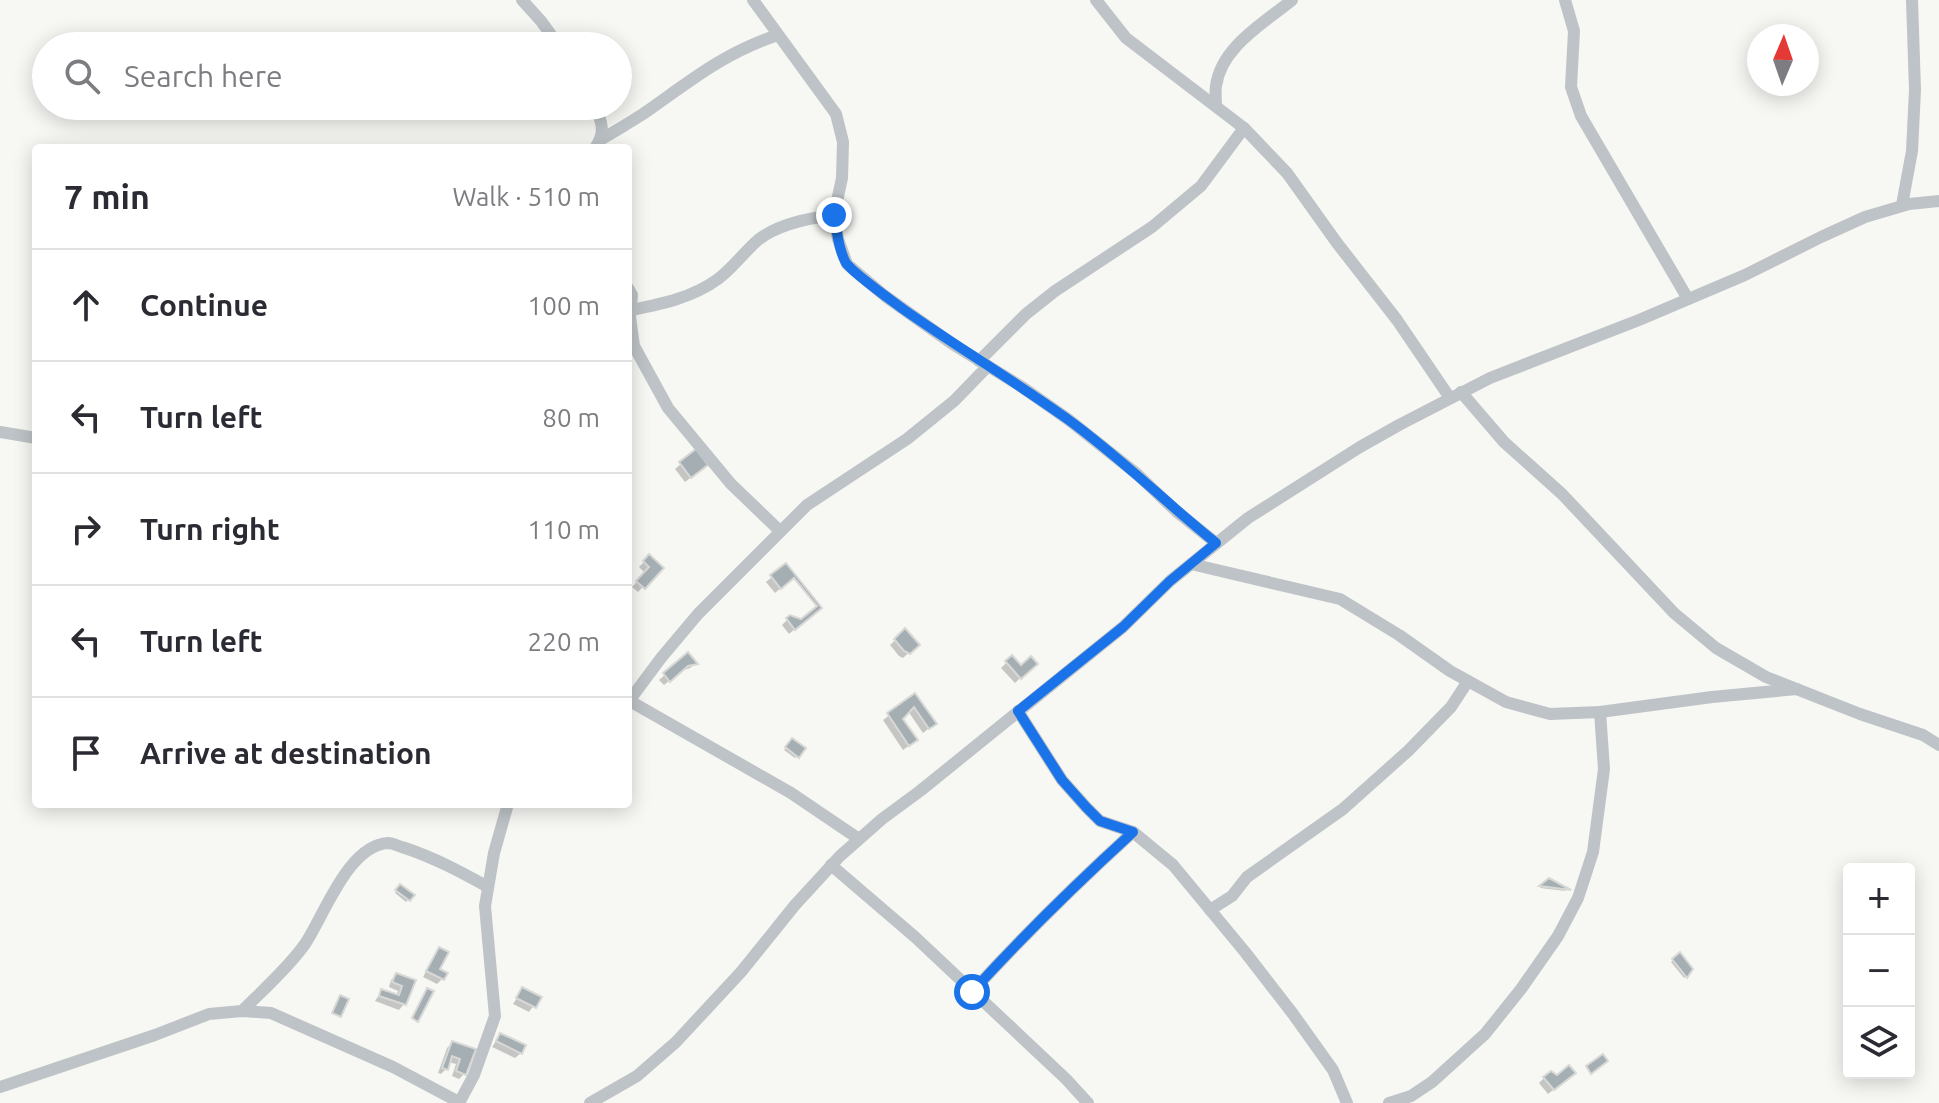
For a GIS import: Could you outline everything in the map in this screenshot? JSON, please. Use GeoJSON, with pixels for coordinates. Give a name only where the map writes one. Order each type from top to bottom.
{"type":"FeatureCollection","features":[{"type":"Feature","properties":{"kind":"street"},"geometry":{"type":"LineString","coordinates":[[522,0],[549,32]]}},
{"type":"Feature","properties":{"kind":"street"},"geometry":{"type":"LineString","coordinates":[[753,0],[836,114],[843,154],[842,178],[834,215],[847,264],[885,296],[1080,429],[1216,543]]}},
{"type":"Feature","properties":{"kind":"street"},"geometry":{"type":"LineString","coordinates":[[1096,0],[1126,38],[1244,128],[1287,173],[1337,243],[1456,395],[1562,494],[1674,613],[1716,648],[1766,677],[1923,735],[1939,745]]}},
{"type":"Feature","properties":{"kind":"street"},"geometry":{"type":"LineString","coordinates":[[1216,106],[1216,86],[1223,65],[1239,43],[1292,0]]}},
{"type":"Feature","properties":{"kind":"street"},"geometry":{"type":"LineString","coordinates":[[1565,0],[1574,31],[1571,87],[1581,116],[1688,299]]}},
{"type":"Feature","properties":{"kind":"street"},"geometry":{"type":"LineString","coordinates":[[1902,205],[1913,136],[1912,0]]}},
{"type":"Feature","properties":{"kind":"street"},"geometry":{"type":"LineString","coordinates":[[597,144],[728,56],[778,35]]}},
{"type":"Feature","properties":{"kind":"street"},"geometry":{"type":"LineString","coordinates":[[597,144],[603,129],[600,120]]}},
{"type":"Feature","properties":{"kind":"street"},"geometry":{"type":"LineString","coordinates":[[632,697],[698,614],[807,505],[907,439],[954,401],[1026,314],[1055,291],[1152,227],[1201,186],[1244,128]]}},
{"type":"Feature","properties":{"kind":"street"},"geometry":{"type":"LineString","coordinates":[[590,1103],[637,1076],[676,1042],[741,972],[831,865],[859,839],[1123,627],[1170,581],[1248,518],[1360,447],[1490,378],[1745,275],[1865,217],[1902,205],[1939,201]]}},
{"type":"Feature","properties":{"kind":"street"},"geometry":{"type":"LineString","coordinates":[[632,310],[667,303],[718,279],[759,239],[781,227],[834,215]]}},
{"type":"Feature","properties":{"kind":"street"},"geometry":{"type":"LineString","coordinates":[[632,332],[634,346],[668,408],[731,484],[780,531]]}},
{"type":"Feature","properties":{"kind":"street"},"geometry":{"type":"LineString","coordinates":[[0,432],[32,437]]}},
{"type":"Feature","properties":{"kind":"street"},"geometry":{"type":"LineString","coordinates":[[1191,564],[1340,599],[1450,671],[1506,702],[1550,714],[1600,712],[1797,689]]}},
{"type":"Feature","properties":{"kind":"street"},"geometry":{"type":"LineString","coordinates":[[1210,910],[1232,896],[1247,877],[1343,809],[1430,729],[1451,707],[1468,681]]}},
{"type":"Feature","properties":{"kind":"street"},"geometry":{"type":"LineString","coordinates":[[632,703],[791,793],[859,839]]}},
{"type":"Feature","properties":{"kind":"street"},"geometry":{"type":"LineString","coordinates":[[1018,711],[1062,780],[1100,821],[1133,832],[1173,865],[1301,1025],[1333,1070],[1347,1103]]}},
{"type":"Feature","properties":{"kind":"street"},"geometry":{"type":"LineString","coordinates":[[1389,1103],[1411,1096],[1432,1082],[1485,1034],[1558,936],[1578,898],[1593,852],[1604,769],[1600,712]]}},
{"type":"Feature","properties":{"kind":"street"},"geometry":{"type":"LineString","coordinates":[[0,1087],[209,1014],[242,1011],[271,1013],[393,1067],[459,1102],[474,1075],[495,1016],[485,906],[494,853],[507,808]]}},
{"type":"Feature","properties":{"kind":"street"},"geometry":{"type":"LineString","coordinates":[[972,992],[1018,942],[1133,832]]}},
{"type":"Feature","properties":{"kind":"street"},"geometry":{"type":"LineString","coordinates":[[242,1011],[304,944],[334,889],[357,858],[371,849],[388,843],[413,851],[452,866],[488,887]]}},
{"type":"Feature","properties":{"kind":"street"},"geometry":{"type":"LineString","coordinates":[[831,865],[915,937],[1088,1103]]}},
{"type":"Feature","properties":{"kind":"building"},"geometry":{"type":"Polygon","coordinates":[[[696,449],[708,465],[691,478],[679,462],[696,449]]]}},
{"type":"Feature","properties":{"kind":"building"},"geometry":{"type":"Polygon","coordinates":[[[649,554],[664,568],[645,589],[636,581],[649,567],[643,561],[649,554]]]}},
{"type":"Feature","properties":{"kind":"building"},"geometry":{"type":"Polygon","coordinates":[[[786,563],[822,608],[795,630],[786,618],[790,615],[801,619],[817,606],[794,578],[781,589],[770,575],[786,563]]]}},
{"type":"Feature","properties":{"kind":"building"},"geometry":{"type":"Polygon","coordinates":[[[905,628],[920,645],[910,654],[894,639],[905,628]]]}},
{"type":"Feature","properties":{"kind":"building"},"geometry":{"type":"Polygon","coordinates":[[[688,652],[698,664],[688,666],[670,682],[663,673],[688,652]]]}},
{"type":"Feature","properties":{"kind":"building"},"geometry":{"type":"Polygon","coordinates":[[[1012,655],[1021,665],[1031,656],[1038,664],[1021,679],[1005,661],[1012,655]]]}},
{"type":"Feature","properties":{"kind":"building"},"geometry":{"type":"Polygon","coordinates":[[[915,693],[937,724],[929,729],[914,707],[903,719],[918,740],[909,746],[887,713],[915,693]]]}},
{"type":"Feature","properties":{"kind":"building"},"geometry":{"type":"Polygon","coordinates":[[[792,738],[806,748],[799,758],[785,747],[792,738]]]}},
{"type":"Feature","properties":{"kind":"building"},"geometry":{"type":"Polygon","coordinates":[[[1549,878],[1571,890],[1539,886],[1549,878]]]}},
{"type":"Feature","properties":{"kind":"building"},"geometry":{"type":"Polygon","coordinates":[[[400,884],[415,895],[410,901],[395,890],[400,884]]]}},
{"type":"Feature","properties":{"kind":"building"},"geometry":{"type":"Polygon","coordinates":[[[439,947],[449,952],[440,969],[448,973],[444,980],[426,971],[439,947]]]}},
{"type":"Feature","properties":{"kind":"building"},"geometry":{"type":"Polygon","coordinates":[[[1680,952],[1693,969],[1687,978],[1672,959],[1680,952]]]}},
{"type":"Feature","properties":{"kind":"building"},"geometry":{"type":"Polygon","coordinates":[[[396,973],[416,980],[406,1005],[379,996],[381,989],[399,995],[402,986],[392,982],[396,973]]]}},
{"type":"Feature","properties":{"kind":"building"},"geometry":{"type":"Polygon","coordinates":[[[522,987],[542,997],[536,1008],[516,998],[522,987]]]}},
{"type":"Feature","properties":{"kind":"building"},"geometry":{"type":"Polygon","coordinates":[[[427,988],[434,991],[418,1022],[412,1018],[427,988]]]}},
{"type":"Feature","properties":{"kind":"building"},"geometry":{"type":"Polygon","coordinates":[[[340,995],[349,999],[341,1017],[332,1013],[340,995]]]}},
{"type":"Feature","properties":{"kind":"building"},"geometry":{"type":"Polygon","coordinates":[[[500,1033],[526,1045],[522,1054],[496,1041],[500,1033]]]}},
{"type":"Feature","properties":{"kind":"building"},"geometry":{"type":"Polygon","coordinates":[[[452,1041],[476,1049],[466,1075],[456,1071],[460,1059],[452,1056],[448,1070],[442,1068],[452,1041]]]}},
{"type":"Feature","properties":{"kind":"building"},"geometry":{"type":"Polygon","coordinates":[[[1603,1054],[1608,1061],[1591,1074],[1586,1066],[1603,1054]]]}},
{"type":"Feature","properties":{"kind":"building"},"geometry":{"type":"Polygon","coordinates":[[[1569,1065],[1576,1073],[1554,1090],[1543,1077],[1551,1071],[1557,1075],[1569,1065]]]}},
{"type":"Feature","properties":{"kind":"route"},"geometry":{"type":"LineString","coordinates":[[834,215],[847,264],[885,296],[954,345],[1069,420],[1216,543],[1170,581],[1123,627],[1018,711],[1062,780],[1086,807],[1100,821],[1133,832],[1018,942],[972,992]]}}]}
